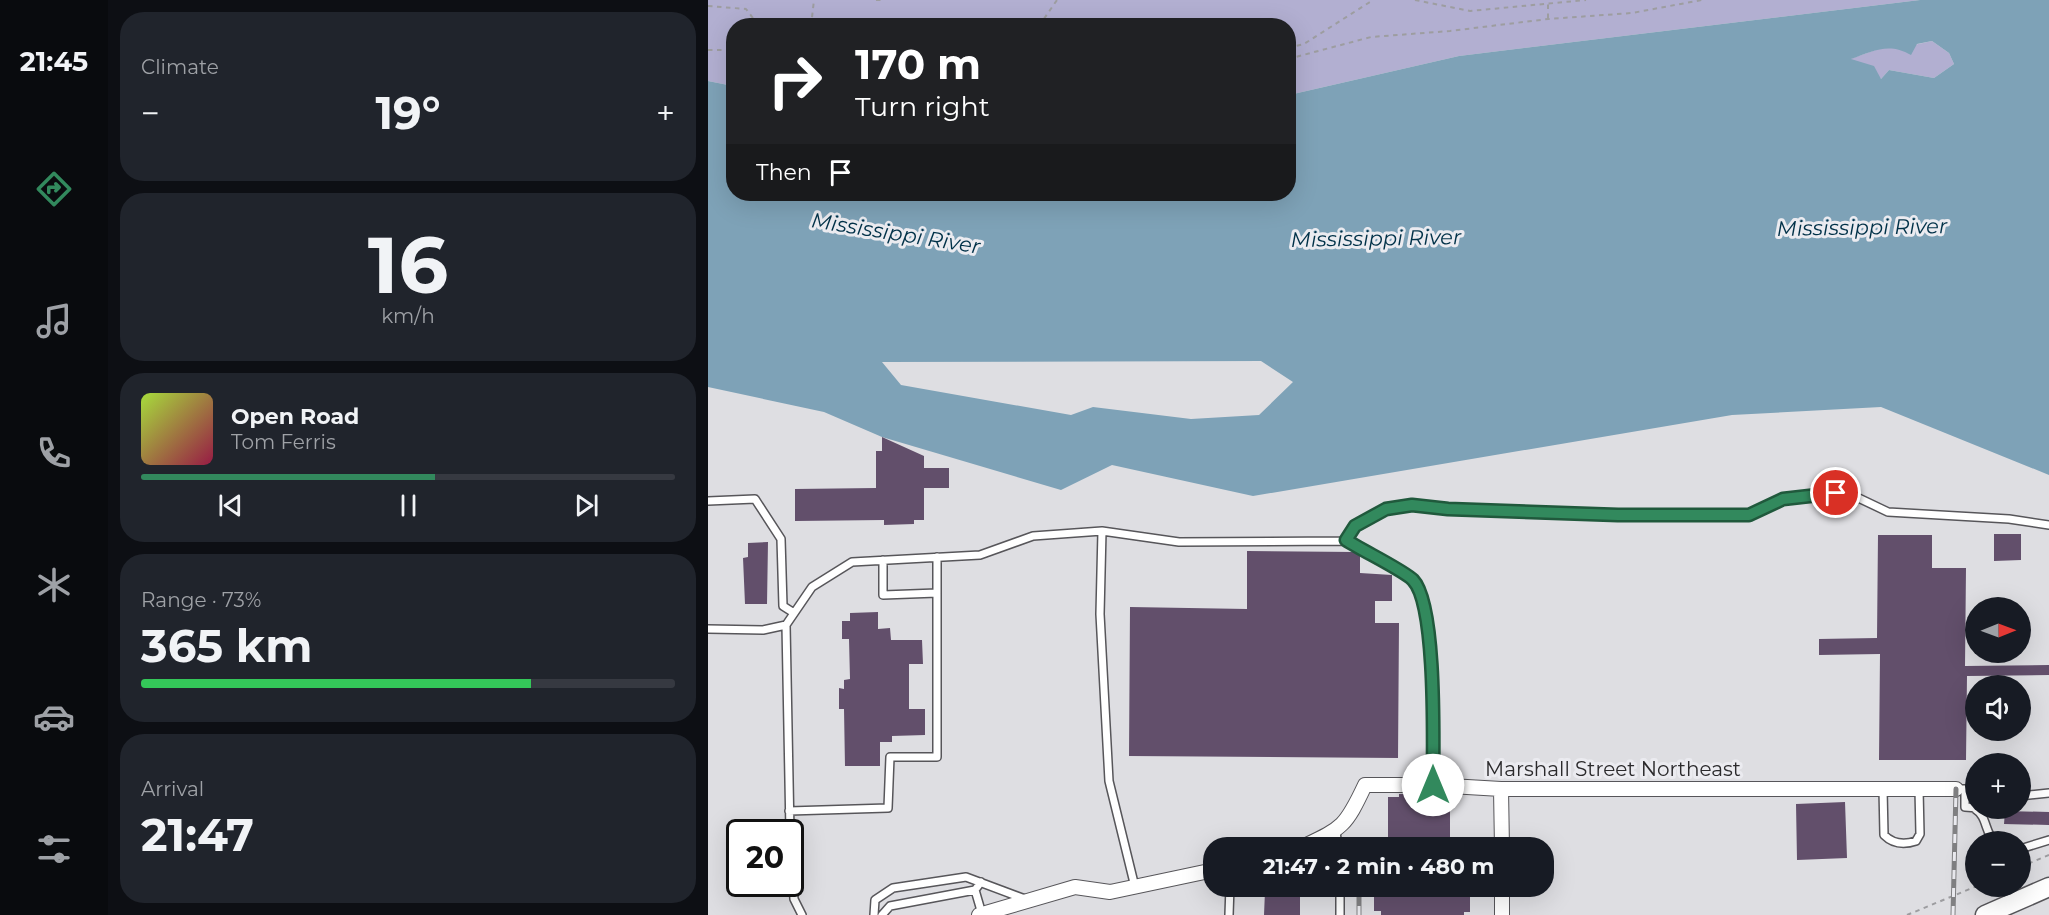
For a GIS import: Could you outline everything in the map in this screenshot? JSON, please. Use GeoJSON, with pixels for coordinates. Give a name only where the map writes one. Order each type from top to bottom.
{"type":"FeatureCollection","features":[{"type":"Feature","properties":{"kind":"street","name":"Marshall Street Northeast"},"geometry":{"type":"LineString","coordinates":[[1323,837],[1336,831],[1350,817],[1365,785],[1433,785],[1501,789],[1956,789]]}},
{"type":"Feature","properties":{"kind":"street"},"geometry":{"type":"LineString","coordinates":[[1501,789],[1502,837]]}},
{"type":"Feature","properties":{"kind":"street"},"geometry":{"type":"LineString","coordinates":[[981,915],[1075,887],[1110,892],[1203,872]]}},
{"type":"Feature","properties":{"kind":"street"},"geometry":{"type":"LineString","coordinates":[[1985,915],[2049,887]]}},
{"type":"Feature","properties":{"kind":"street"},"geometry":{"type":"LineString","coordinates":[[1502,897],[1502,915]]}},
{"type":"Feature","properties":{"kind":"lane"},"geometry":{"type":"LineString","coordinates":[[1346,540],[1355,526],[1386,509],[1412,505],[1448,509],[1618,515],[1749,515],[1783,499],[1848,493],[1888,512],[2009,519],[2049,525]]}},
{"type":"Feature","properties":{"kind":"lane"},"geometry":{"type":"LineString","coordinates":[[708,501],[755,499],[781,539],[783,606],[794,613]]}},
{"type":"Feature","properties":{"kind":"lane"},"geometry":{"type":"LineString","coordinates":[[1102,531],[1100,614],[1109,781],[1135,887]]}},
{"type":"Feature","properties":{"kind":"lane"},"geometry":{"type":"LineString","coordinates":[[789,819],[786,625],[812,587],[852,562],[980,555],[1033,536],[1102,531],[1179,543],[1346,540],[1414,581],[1424,606],[1430,642],[1433,785]]}},
{"type":"Feature","properties":{"kind":"lane"},"geometry":{"type":"LineString","coordinates":[[789,811],[888,808],[890,757],[937,757],[936,556]]}},
{"type":"Feature","properties":{"kind":"lane"},"geometry":{"type":"LineString","coordinates":[[883,560],[883,595],[937,593]]}},
{"type":"Feature","properties":{"kind":"lane"},"geometry":{"type":"LineString","coordinates":[[708,629],[763,630],[786,625]]}},
{"type":"Feature","properties":{"kind":"lane"},"geometry":{"type":"LineString","coordinates":[[1882,789],[1884,835],[1890,840],[1908,844],[1916,841],[1920,834],[1919,789]]}},
{"type":"Feature","properties":{"kind":"lane"},"geometry":{"type":"LineString","coordinates":[[1956,789],[1965,789]]}},
{"type":"Feature","properties":{"kind":"lane"},"geometry":{"type":"LineString","coordinates":[[2031,795],[2049,793]]}},
{"type":"Feature","properties":{"kind":"lane"},"geometry":{"type":"LineString","coordinates":[[1336,831],[1337,837]]}},
{"type":"Feature","properties":{"kind":"lane"},"geometry":{"type":"LineString","coordinates":[[2031,846],[2049,840]]}},
{"type":"Feature","properties":{"kind":"lane"},"geometry":{"type":"LineString","coordinates":[[874,915],[875,900],[893,888],[960,876],[1029,901]]}},
{"type":"Feature","properties":{"kind":"lane"},"geometry":{"type":"LineString","coordinates":[[882,915],[890,906],[975,890],[981,882]]}},
{"type":"Feature","properties":{"kind":"lane"},"geometry":{"type":"LineString","coordinates":[[975,890],[981,915]]}},
{"type":"Feature","properties":{"kind":"lane"},"geometry":{"type":"LineString","coordinates":[[794,897],[802,915]]}},
{"type":"Feature","properties":{"kind":"lane"},"geometry":{"type":"LineString","coordinates":[[1229,915],[1230,897]]}},
{"type":"Feature","properties":{"kind":"lane"},"geometry":{"type":"LineString","coordinates":[[1340,897],[1340,915]]}},
{"type":"Feature","properties":{"kind":"path"},"geometry":{"type":"LineString","coordinates":[[812,18],[814,0]]}},
{"type":"Feature","properties":{"kind":"path"},"geometry":{"type":"LineString","coordinates":[[876,0],[884,0]]}},
{"type":"Feature","properties":{"kind":"path"},"geometry":{"type":"LineString","coordinates":[[1045,18],[1057,0]]}},
{"type":"Feature","properties":{"kind":"path"},"geometry":{"type":"LineString","coordinates":[[1296,46],[1304,44],[1373,0]]}},
{"type":"Feature","properties":{"kind":"path"},"geometry":{"type":"LineString","coordinates":[[1414,0],[1470,11],[1586,0]]}},
{"type":"Feature","properties":{"kind":"path"},"geometry":{"type":"LineString","coordinates":[[1296,57],[1371,37],[1449,32],[1548,18],[1632,13],[1702,0]]}},
{"type":"Feature","properties":{"kind":"path"},"geometry":{"type":"LineString","coordinates":[[1548,2],[1548,18]]}},
{"type":"Feature","properties":{"kind":"path"},"geometry":{"type":"LineString","coordinates":[[708,6],[746,9],[753,18]]}},
{"type":"Feature","properties":{"kind":"path"},"geometry":{"type":"LineString","coordinates":[[708,50],[726,50]]}},
{"type":"Feature","properties":{"kind":"path"},"geometry":{"type":"LineString","coordinates":[[2031,862],[2049,855]]}},
{"type":"Feature","properties":{"kind":"path"},"geometry":{"type":"LineString","coordinates":[[1907,915],[1965,891]]}},
{"type":"Feature","properties":{"kind":"shaded area"},"geometry":{"type":"Polygon","coordinates":[[[708,0],[1920,0],[1459,56],[1296,93],[1296,18],[726,18],[726,85],[708,81],[708,0]]]}},
{"type":"Feature","properties":{"kind":"shaded area"},"geometry":{"type":"Polygon","coordinates":[[[1932,41],[1949,53],[1954,64],[1934,78],[1889,70],[1881,79],[1850,59],[1884,47],[1900,48],[1932,41]]]}},
{"type":"Feature","properties":{"kind":"water","name":"Mississippi River"},"geometry":{"type":"Polygon","coordinates":[[[1920,0],[2049,0],[2049,475],[1881,407],[1732,415],[1253,496],[1112,465],[1061,490],[882,437],[824,412],[708,387],[708,81],[726,85],[726,201],[1296,201],[1296,93],[1459,56],[1920,0]],[[1932,41],[1917,44],[1911,55],[1888,48],[1851,59],[1874,66],[1881,79],[1889,70],[1934,78],[1954,64],[1949,53],[1932,41]],[[1261,361],[882,362],[901,385],[1071,415],[1093,407],[1191,419],[1259,415],[1293,382],[1261,361]]]}},
{"type":"Feature","properties":{"kind":"building"},"geometry":{"type":"Polygon","coordinates":[[[882,437],[924,456],[924,468],[949,468],[949,488],[924,488],[924,520],[914,520],[914,524],[884,525],[884,520],[795,521],[795,489],[876,488],[876,451],[882,451],[882,437]]]}},
{"type":"Feature","properties":{"kind":"building"},"geometry":{"type":"Polygon","coordinates":[[[1994,534],[2021,534],[2021,560],[1994,561],[1994,534]]]}},
{"type":"Feature","properties":{"kind":"building"},"geometry":{"type":"Polygon","coordinates":[[[1878,535],[1932,535],[1932,568],[1966,568],[1965,666],[2049,665],[2049,675],[1965,675],[1965,760],[1879,760],[1880,654],[1819,655],[1819,639],[1877,638],[1878,535]]]}},
{"type":"Feature","properties":{"kind":"building"},"geometry":{"type":"Polygon","coordinates":[[[768,542],[767,604],[745,604],[743,558],[748,557],[748,543],[768,542]]]}},
{"type":"Feature","properties":{"kind":"building"},"geometry":{"type":"Polygon","coordinates":[[[1247,551],[1354,552],[1360,556],[1360,573],[1392,575],[1392,601],[1375,601],[1375,623],[1399,623],[1398,758],[1129,756],[1130,607],[1247,609],[1247,551]]]}},
{"type":"Feature","properties":{"kind":"building"},"geometry":{"type":"Polygon","coordinates":[[[878,612],[878,629],[890,628],[891,640],[922,640],[923,664],[909,664],[909,709],[925,709],[925,735],[892,736],[892,742],[880,742],[880,766],[845,766],[844,709],[839,709],[839,688],[844,689],[844,680],[850,679],[849,639],[842,639],[842,621],[850,621],[850,613],[878,612]]]}},
{"type":"Feature","properties":{"kind":"building"},"geometry":{"type":"Polygon","coordinates":[[[1399,794],[1450,795],[1450,837],[1388,837],[1388,797],[1399,797],[1399,794]]]}},
{"type":"Feature","properties":{"kind":"building"},"geometry":{"type":"Polygon","coordinates":[[[1845,802],[1847,858],[1797,860],[1796,804],[1845,802]]]}},
{"type":"Feature","properties":{"kind":"building"},"geometry":{"type":"Polygon","coordinates":[[[2031,812],[2049,812],[2049,825],[2004,824],[2004,819],[2031,819],[2031,812]]]}},
{"type":"Feature","properties":{"kind":"building"},"geometry":{"type":"Polygon","coordinates":[[[1265,897],[1300,897],[1300,915],[1264,915],[1265,897]]]}},
{"type":"Feature","properties":{"kind":"building"},"geometry":{"type":"Polygon","coordinates":[[[1374,897],[1470,897],[1470,912],[1464,912],[1464,915],[1381,915],[1381,911],[1374,911],[1374,897]]]}},
{"type":"Feature","properties":{"kind":"railway"},"geometry":{"type":"LineString","coordinates":[[1953,915],[1956,789]]}},
{"type":"Feature","properties":{"kind":"railway"},"geometry":{"type":"LineString","coordinates":[[1359,897],[1359,915]]}},
{"type":"Feature","properties":{"kind":"route"},"geometry":{"type":"LineString","coordinates":[[1433,785],[1430,642],[1424,606],[1414,581],[1346,540],[1355,526],[1386,509],[1412,505],[1448,509],[1618,515],[1749,515],[1783,499],[1836,493]]}}]}
